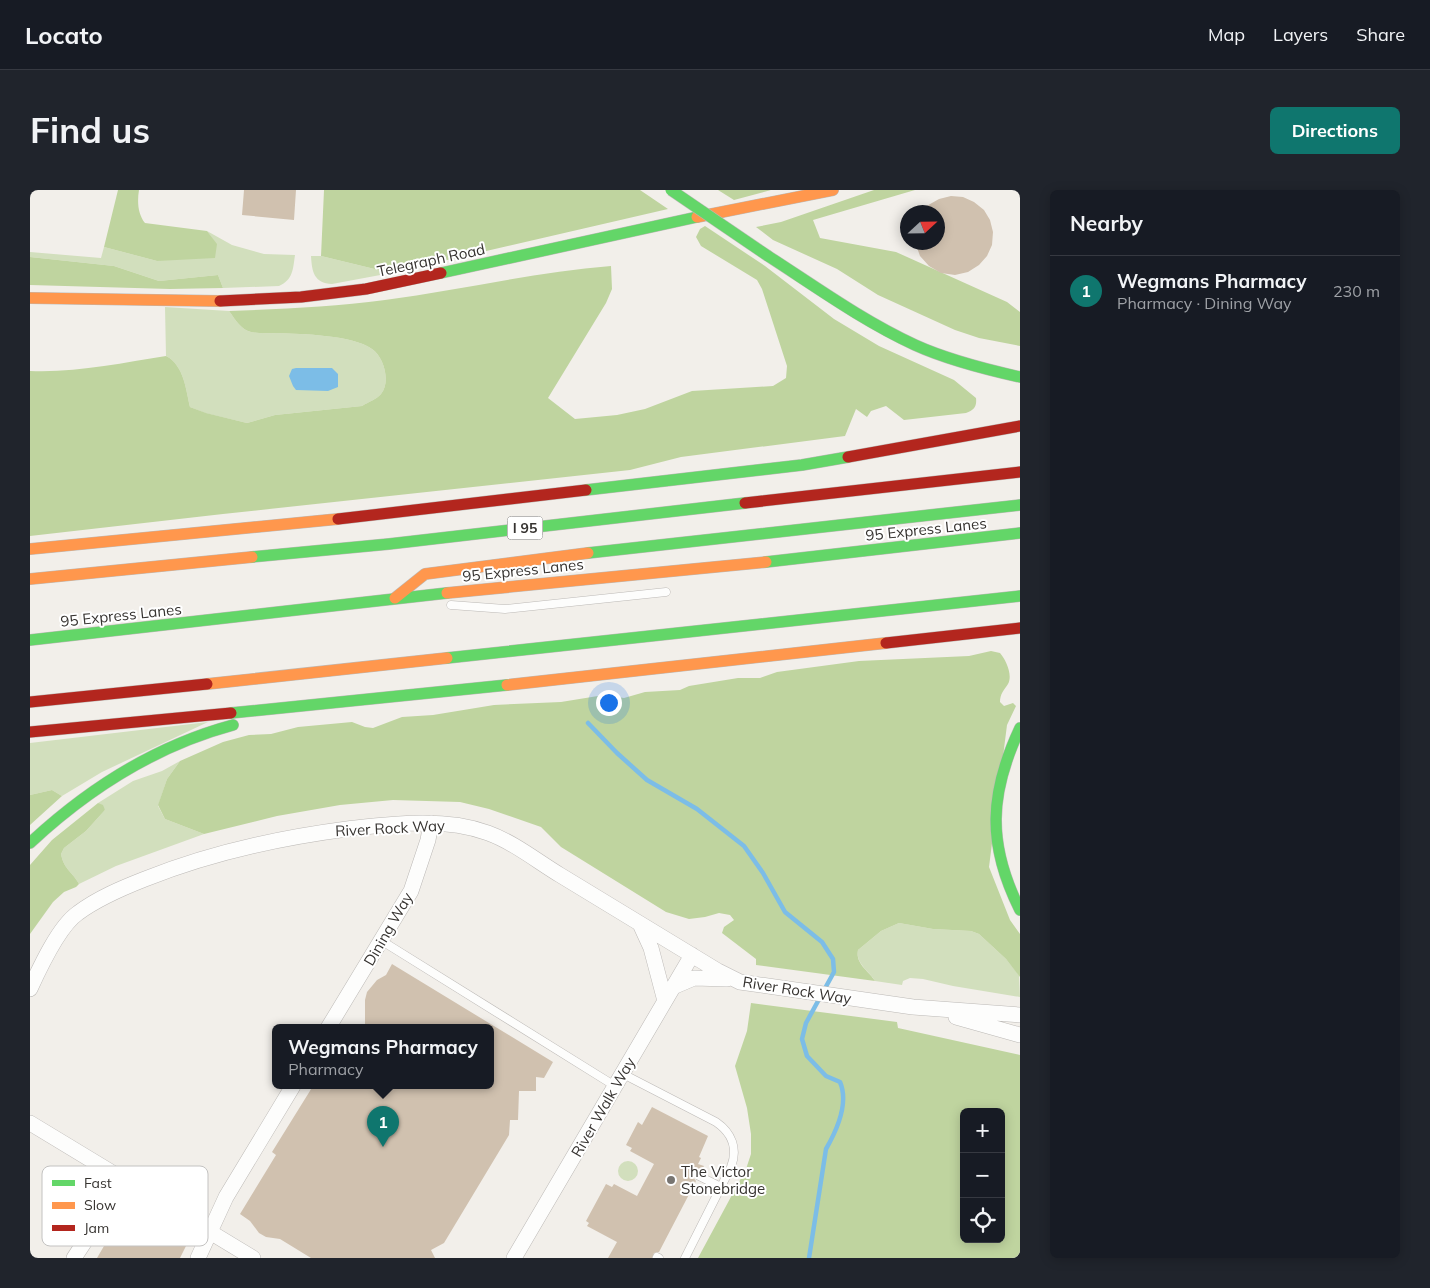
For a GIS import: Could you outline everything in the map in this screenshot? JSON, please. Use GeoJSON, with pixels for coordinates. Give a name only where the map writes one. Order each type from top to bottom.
{"type":"FeatureCollection","features":[{"type":"Feature","properties":{"kind":"main road"},"geometry":{"type":"LineString","coordinates":[[671,190],[866,320],[902,339],[940,355],[1020,377]]}},
{"type":"Feature","properties":{"kind":"main road","name":"Telegraph Road"},"geometry":{"type":"LineString","coordinates":[[30,298],[176,302],[244,301],[301,297],[366,289],[664,224],[832,190]]}},
{"type":"Feature","properties":{"kind":"main road"},"geometry":{"type":"LineString","coordinates":[[30,549],[367,516],[802,465],[1020,426]]}},
{"type":"Feature","properties":{"kind":"main road","name":"I 95"},"geometry":{"type":"LineString","coordinates":[[30,579],[389,544],[1020,472]]}},
{"type":"Feature","properties":{"kind":"main road"},"geometry":{"type":"LineString","coordinates":[[395,598],[425,574],[631,548],[1020,505]]}},
{"type":"Feature","properties":{"kind":"main road","name":"95 Express Lanes"},"geometry":{"type":"LineString","coordinates":[[30,640],[395,598],[757,563],[1020,533]]}},
{"type":"Feature","properties":{"kind":"main road"},"geometry":{"type":"LineString","coordinates":[[30,702],[261,679],[1020,596]]}},
{"type":"Feature","properties":{"kind":"main road"},"geometry":{"type":"LineString","coordinates":[[30,732],[375,698],[1020,628]]}},
{"type":"Feature","properties":{"kind":"main road"},"geometry":{"type":"LineString","coordinates":[[30,843],[70,809],[113,777],[156,754],[201,734],[264,718],[375,698]]}},
{"type":"Feature","properties":{"kind":"main road"},"geometry":{"type":"LineString","coordinates":[[1020,728],[1009,752],[1002,775],[996,806],[995,826],[997,852],[1002,872],[1010,894],[1020,910]]}},
{"type":"Feature","properties":{"kind":"street","name":"River Rock Way"},"geometry":{"type":"LineString","coordinates":[[30,989],[50,951],[69,921],[77,913],[115,891],[207,857],[259,843],[375,826],[431,823],[453,825],[488,833],[524,852],[735,981],[913,1007],[1020,1015]]}},
{"type":"Feature","properties":{"kind":"street","name":"Dining Way"},"geometry":{"type":"LineString","coordinates":[[330,1024],[411,891],[428,840],[431,823]]}},
{"type":"Feature","properties":{"kind":"street"},"geometry":{"type":"LineString","coordinates":[[640,924],[651,948],[665,1001]]}},
{"type":"Feature","properties":{"kind":"street","name":"River Walk Way"},"geometry":{"type":"LineString","coordinates":[[514,1258],[692,955]]}},
{"type":"Feature","properties":{"kind":"street"},"geometry":{"type":"LineString","coordinates":[[674,987],[694,978],[735,981]]}},
{"type":"Feature","properties":{"kind":"street","name":"River Rock Way"},"geometry":{"type":"LineString","coordinates":[[913,1007],[970,1020],[1020,1035]]}},
{"type":"Feature","properties":{"kind":"street"},"geometry":{"type":"LineString","coordinates":[[253,1258],[209,1232],[226,1197],[291,1089]]}},
{"type":"Feature","properties":{"kind":"street"},"geometry":{"type":"LineString","coordinates":[[30,1123],[101,1166]]}},
{"type":"Feature","properties":{"kind":"street"},"geometry":{"type":"LineString","coordinates":[[74,1258],[82,1246]]}},
{"type":"Feature","properties":{"kind":"street"},"geometry":{"type":"LineString","coordinates":[[198,1258],[203,1246]]}},
{"type":"Feature","properties":{"kind":"lane"},"geometry":{"type":"LineString","coordinates":[[444,604],[505,609],[666,592]]}},
{"type":"Feature","properties":{"kind":"lane"},"geometry":{"type":"LineString","coordinates":[[395,598],[434,603]]}},
{"type":"Feature","properties":{"kind":"lane"},"geometry":{"type":"LineString","coordinates":[[382,941],[619,1080],[716,1122],[726,1130],[732,1140],[735,1151],[733,1162],[685,1258]]}},
{"type":"Feature","properties":{"kind":"lane"},"geometry":{"type":"LineString","coordinates":[[699,1176],[721,1187]]}},
{"type":"Feature","properties":{"kind":"green space"},"geometry":{"type":"Polygon","coordinates":[[[118,190],[139,190],[139,208],[145,223],[207,231],[217,244],[215,258],[157,261],[104,247],[118,190]]]}},
{"type":"Feature","properties":{"kind":"green space"},"geometry":{"type":"Polygon","coordinates":[[[324,190],[640,190],[668,209],[391,273],[321,256],[324,190]]]}},
{"type":"Feature","properties":{"kind":"green space"},"geometry":{"type":"Polygon","coordinates":[[[718,190],[771,190],[734,200],[718,190]]]}},
{"type":"Feature","properties":{"kind":"green space"},"geometry":{"type":"Polygon","coordinates":[[[874,190],[915,190],[813,220],[820,238],[896,252],[1007,302],[1020,312],[1020,346],[979,338],[955,330],[878,295],[837,269],[773,240],[756,227],[781,222],[874,190]]]}},
{"type":"Feature","properties":{"kind":"green space"},"geometry":{"type":"Polygon","coordinates":[[[705,226],[765,266],[834,319],[879,346],[954,380],[976,398],[974,408],[966,413],[904,420],[886,406],[871,411],[867,417],[856,409],[845,436],[681,457],[630,470],[30,536],[30,371],[81,369],[166,356],[177,365],[190,407],[247,423],[275,415],[362,406],[381,394],[384,389],[386,377],[383,364],[372,349],[363,344],[327,336],[251,332],[241,327],[229,311],[366,302],[554,272],[611,266],[612,289],[606,303],[548,398],[575,419],[617,415],[645,409],[692,391],[773,386],[786,378],[787,366],[762,289],[757,280],[701,246],[696,237],[700,229],[705,226]]]}},
{"type":"Feature","properties":{"kind":"green space"},"geometry":{"type":"Polygon","coordinates":[[[207,231],[232,245],[264,254],[295,255],[290,277],[284,284],[279,286],[223,288],[218,275],[159,281],[114,266],[30,257],[30,252],[101,258],[104,247],[157,261],[216,244],[207,231]]]}},
{"type":"Feature","properties":{"kind":"green space"},"geometry":{"type":"Polygon","coordinates":[[[311,256],[321,256],[391,273],[332,284],[326,283],[315,276],[311,256]]]}},
{"type":"Feature","properties":{"kind":"green space"},"geometry":{"type":"Polygon","coordinates":[[[30,257],[114,266],[159,281],[218,275],[223,288],[170,289],[30,285],[30,257]]]}},
{"type":"Feature","properties":{"kind":"green space"},"geometry":{"type":"Polygon","coordinates":[[[165,307],[229,311],[241,327],[251,332],[327,336],[363,344],[376,353],[383,364],[386,377],[384,389],[381,394],[362,406],[275,415],[247,423],[205,413],[190,407],[177,365],[166,356],[165,307]]]}},
{"type":"Feature","properties":{"kind":"green space"},"geometry":{"type":"Polygon","coordinates":[[[991,651],[1000,653],[1010,676],[1008,684],[1001,694],[1000,702],[1004,706],[1013,703],[1016,706],[1007,725],[989,867],[1010,920],[1020,934],[1020,977],[1006,959],[979,934],[971,931],[933,929],[899,923],[881,931],[858,950],[860,963],[875,981],[756,965],[756,959],[722,933],[724,927],[734,920],[730,915],[719,913],[689,919],[666,912],[561,847],[541,827],[489,809],[460,802],[393,800],[340,805],[277,816],[204,834],[165,819],[158,805],[167,779],[180,761],[223,742],[249,735],[271,734],[298,727],[352,722],[373,728],[402,717],[433,715],[494,705],[561,702],[604,695],[624,698],[645,692],[680,690],[689,686],[738,678],[760,678],[777,672],[859,661],[969,656],[991,651]]]}},
{"type":"Feature","properties":{"kind":"green space"},"geometry":{"type":"Polygon","coordinates":[[[208,722],[102,772],[62,796],[52,790],[30,795],[30,743],[208,722]]]}},
{"type":"Feature","properties":{"kind":"green space"},"geometry":{"type":"Polygon","coordinates":[[[180,761],[167,779],[158,806],[165,819],[204,834],[116,866],[79,884],[64,864],[61,854],[64,848],[86,831],[105,810],[98,803],[133,781],[162,771],[180,761]]]}},
{"type":"Feature","properties":{"kind":"green space"},"geometry":{"type":"Polygon","coordinates":[[[52,790],[62,796],[30,825],[30,795],[52,790]]]}},
{"type":"Feature","properties":{"kind":"green space"},"geometry":{"type":"Polygon","coordinates":[[[98,803],[103,805],[105,810],[86,831],[64,848],[61,854],[64,864],[79,884],[64,892],[53,902],[30,934],[30,865],[52,840],[98,803]]]}},
{"type":"Feature","properties":{"kind":"green space"},"geometry":{"type":"Polygon","coordinates":[[[899,923],[933,929],[971,931],[979,934],[1006,959],[1019,975],[1020,997],[923,979],[910,978],[903,981],[902,985],[875,981],[860,963],[858,950],[881,931],[899,923]]]}},
{"type":"Feature","properties":{"kind":"green space"},"geometry":{"type":"Polygon","coordinates":[[[751,1003],[897,1022],[898,1028],[1020,1055],[1020,1258],[698,1258],[746,1169],[751,1154],[751,1134],[747,1108],[735,1066],[747,1031],[751,1003]]]}},
{"type":"Feature","properties":{"kind":"green space"},"geometry":{"type":"Polygon","coordinates":[[[628,1161],[635,1164],[638,1171],[635,1178],[628,1181],[621,1178],[618,1171],[621,1164],[628,1161]]]}},
{"type":"Feature","properties":{"kind":"water"},"geometry":{"type":"Polygon","coordinates":[[[332,368],[338,374],[338,387],[328,391],[296,390],[289,376],[292,369],[332,368]]]}},
{"type":"Feature","properties":{"kind":"building"},"geometry":{"type":"Polygon","coordinates":[[[244,190],[296,190],[294,220],[242,215],[244,190]]]}},
{"type":"Feature","properties":{"kind":"building"},"geometry":{"type":"Polygon","coordinates":[[[951,196],[963,197],[974,202],[984,210],[990,220],[993,232],[992,245],[987,256],[979,265],[968,272],[955,275],[941,273],[929,266],[920,256],[918,250],[945,250],[945,205],[928,205],[939,199],[951,196]]]}},
{"type":"Feature","properties":{"kind":"building"},"geometry":{"type":"Polygon","coordinates":[[[392,964],[491,1024],[365,1024],[367,992],[377,980],[386,975],[392,964]]]}},
{"type":"Feature","properties":{"kind":"building"},"geometry":{"type":"Polygon","coordinates":[[[494,1026],[553,1062],[544,1078],[536,1077],[536,1091],[519,1091],[518,1120],[510,1120],[509,1135],[444,1243],[431,1250],[435,1258],[311,1258],[280,1239],[266,1237],[259,1233],[250,1221],[240,1214],[276,1155],[272,1152],[311,1089],[494,1089],[494,1026]]]}},
{"type":"Feature","properties":{"kind":"building","name":"The Victor Stonebridge"},"geometry":{"type":"Polygon","coordinates":[[[652,1107],[708,1136],[698,1164],[704,1166],[701,1171],[698,1170],[694,1173],[693,1177],[696,1181],[659,1252],[654,1253],[652,1258],[608,1258],[617,1242],[587,1226],[589,1223],[586,1221],[606,1184],[612,1187],[614,1184],[637,1196],[654,1164],[630,1151],[632,1148],[626,1145],[638,1122],[642,1125],[652,1107]]]}},
{"type":"Feature","properties":{"kind":"building"},"geometry":{"type":"Polygon","coordinates":[[[104,1246],[186,1246],[180,1258],[97,1258],[104,1246]]]}},
{"type":"Feature","properties":{"kind":"waterway"},"geometry":{"type":"LineString","coordinates":[[588,723],[647,780],[697,809],[744,846],[763,873],[785,912],[822,942],[833,959],[834,972],[806,1023],[802,1039],[807,1056],[826,1076],[840,1082],[843,1099],[838,1125],[826,1149],[809,1258]]}},
{"type":"Feature","properties":{"kind":"traffic: fast"},"geometry":{"type":"LineString","coordinates":[[671,190],[768,256]]}},
{"type":"Feature","properties":{"kind":"traffic: fast"},"geometry":{"type":"LineString","coordinates":[[441,273],[697,217]]}},
{"type":"Feature","properties":{"kind":"traffic: fast"},"geometry":{"type":"LineString","coordinates":[[768,256],[896,336],[966,364],[1020,377]]}},
{"type":"Feature","properties":{"kind":"traffic: fast"},"geometry":{"type":"LineString","coordinates":[[586,490],[802,465],[848,457]]}},
{"type":"Feature","properties":{"kind":"traffic: fast"},"geometry":{"type":"LineString","coordinates":[[252,557],[389,544],[745,503]]}},
{"type":"Feature","properties":{"kind":"traffic: fast"},"geometry":{"type":"LineString","coordinates":[[588,553],[1020,505]]}},
{"type":"Feature","properties":{"kind":"traffic: fast"},"geometry":{"type":"LineString","coordinates":[[766,562],[1020,533]]}},
{"type":"Feature","properties":{"kind":"traffic: fast"},"geometry":{"type":"LineString","coordinates":[[30,640],[447,593]]}},
{"type":"Feature","properties":{"kind":"traffic: fast"},"geometry":{"type":"LineString","coordinates":[[447,658],[1020,596]]}},
{"type":"Feature","properties":{"kind":"traffic: fast"},"geometry":{"type":"LineString","coordinates":[[231,713],[507,685]]}},
{"type":"Feature","properties":{"kind":"traffic: fast"},"geometry":{"type":"LineString","coordinates":[[30,843],[76,804],[124,771],[177,745],[233,725]]}},
{"type":"Feature","properties":{"kind":"traffic: fast"},"geometry":{"type":"LineString","coordinates":[[1020,728],[1002,775],[996,819],[997,841],[1002,863],[1009,886],[1020,910]]}},
{"type":"Feature","properties":{"kind":"traffic: slow"},"geometry":{"type":"LineString","coordinates":[[697,217],[833,190]]}},
{"type":"Feature","properties":{"kind":"traffic: slow"},"geometry":{"type":"LineString","coordinates":[[30,298],[220,301]]}},
{"type":"Feature","properties":{"kind":"traffic: slow"},"geometry":{"type":"LineString","coordinates":[[30,549],[338,519]]}},
{"type":"Feature","properties":{"kind":"traffic: slow"},"geometry":{"type":"LineString","coordinates":[[395,598],[425,574],[588,553]]}},
{"type":"Feature","properties":{"kind":"traffic: slow"},"geometry":{"type":"LineString","coordinates":[[30,579],[252,557]]}},
{"type":"Feature","properties":{"kind":"traffic: slow"},"geometry":{"type":"LineString","coordinates":[[447,593],[766,562]]}},
{"type":"Feature","properties":{"kind":"traffic: slow"},"geometry":{"type":"LineString","coordinates":[[507,685],[886,643]]}},
{"type":"Feature","properties":{"kind":"traffic: slow"},"geometry":{"type":"LineString","coordinates":[[207,684],[447,658]]}},
{"type":"Feature","properties":{"kind":"traffic: jam"},"geometry":{"type":"LineString","coordinates":[[220,301],[301,297],[366,289],[441,273]]}},
{"type":"Feature","properties":{"kind":"traffic: jam"},"geometry":{"type":"LineString","coordinates":[[848,457],[1020,426]]}},
{"type":"Feature","properties":{"kind":"traffic: jam"},"geometry":{"type":"LineString","coordinates":[[745,503],[1020,472]]}},
{"type":"Feature","properties":{"kind":"traffic: jam"},"geometry":{"type":"LineString","coordinates":[[338,519],[586,490]]}},
{"type":"Feature","properties":{"kind":"traffic: jam"},"geometry":{"type":"LineString","coordinates":[[886,643],[1020,628]]}},
{"type":"Feature","properties":{"kind":"traffic: jam"},"geometry":{"type":"LineString","coordinates":[[30,702],[207,684]]}},
{"type":"Feature","properties":{"kind":"traffic: jam"},"geometry":{"type":"LineString","coordinates":[[30,732],[231,713]]}},
{"type":"Feature","properties":{"kind":"place","name":"Wegmans Pharmacy"},"geometry":{"type":"Point","coordinates":[383,1147]}},
{"type":"Feature","properties":{"kind":"place","name":"The Victor Stonebridge"},"geometry":{"type":"Point","coordinates":[671,1180]}}]}
